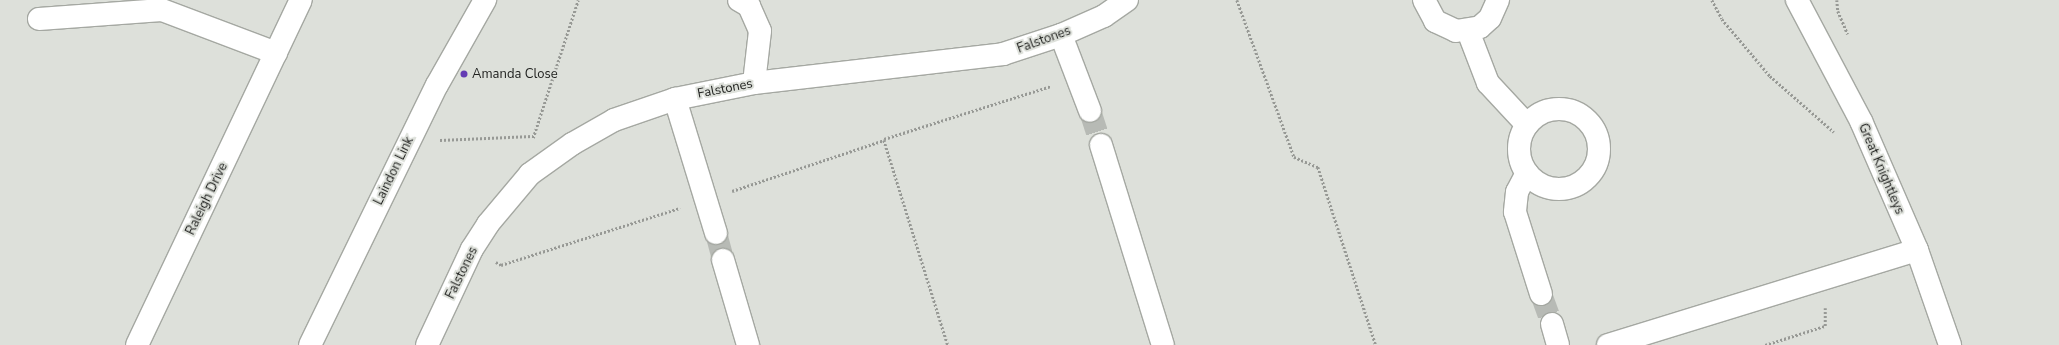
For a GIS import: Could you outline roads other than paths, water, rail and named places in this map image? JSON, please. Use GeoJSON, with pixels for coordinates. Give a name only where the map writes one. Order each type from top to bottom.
{"type":"FeatureCollection","features":[{"type":"Feature","properties":{"kind":"street","name":"Raleigh Drive"},"geometry":{"type":"LineString","coordinates":[[137,345],[301,0]]}},
{"type":"Feature","properties":{"kind":"street","name":"Laindon Link"},"geometry":{"type":"LineString","coordinates":[[310,345],[437,85],[485,0]]}},
{"type":"Feature","properties":{"kind":"street","name":"Falstones"},"geometry":{"type":"LineString","coordinates":[[427,345],[472,249],[488,224],[530,174],[572,144],[614,120],[675,99],[754,83],[1003,54],[1061,35],[1104,16],[1127,0]]}},
{"type":"Feature","properties":{"kind":"street"},"geometry":{"type":"LineString","coordinates":[[1424,0],[1435,21],[1450,30],[1468,31],[1490,18],[1498,0]]}},
{"type":"Feature","properties":{"kind":"street","name":"Great Knightleys"},"geometry":{"type":"LineString","coordinates":[[1797,0],[1861,122],[1917,250],[1950,345]]}},
{"type":"Feature","properties":{"kind":"street"},"geometry":{"type":"LineString","coordinates":[[748,2],[760,31],[754,83]]}},
{"type":"Feature","properties":{"kind":"street"},"geometry":{"type":"LineString","coordinates":[[39,19],[162,10],[276,53]]}},
{"type":"Feature","properties":{"kind":"street"},"geometry":{"type":"LineString","coordinates":[[1468,31],[1488,83],[1527,125]]}},
{"type":"Feature","properties":{"kind":"street"},"geometry":{"type":"LineString","coordinates":[[1061,35],[1090,111]]}},
{"type":"Feature","properties":{"kind":"street"},"geometry":{"type":"LineString","coordinates":[[675,99],[716,233]]}},
{"type":"Feature","properties":{"kind":"street"},"geometry":{"type":"LineString","coordinates":[[1547,111],[1572,111],[1585,118],[1593,129],[1599,155],[1590,174],[1575,186],[1547,187],[1527,173],[1519,149],[1527,125],[1547,111]]}},
{"type":"Feature","properties":{"kind":"street"},"geometry":{"type":"LineString","coordinates":[[1101,145],[1163,345]]}},
{"type":"Feature","properties":{"kind":"street"},"geometry":{"type":"LineString","coordinates":[[1527,173],[1516,192],[1515,212],[1541,294]]}},
{"type":"Feature","properties":{"kind":"street"},"geometry":{"type":"LineString","coordinates":[[1608,345],[1917,250]]}},
{"type":"Feature","properties":{"kind":"street"},"geometry":{"type":"LineString","coordinates":[[723,260],[748,345]]}},
{"type":"Feature","properties":{"kind":"street"},"geometry":{"type":"LineString","coordinates":[[1552,324],[1558,345]]}},
{"type":"Feature","properties":{"kind":"tunnel"},"geometry":{"type":"LineString","coordinates":[[1090,111],[1101,145]]}},
{"type":"Feature","properties":{"kind":"tunnel"},"geometry":{"type":"LineString","coordinates":[[716,233],[723,260]]}},
{"type":"Feature","properties":{"kind":"tunnel"},"geometry":{"type":"LineString","coordinates":[[1541,294],[1552,324]]}},
{"type":"Feature","properties":{"kind":"place","name":"Amanda Close"},"geometry":{"type":"Point","coordinates":[464,74]}}]}
